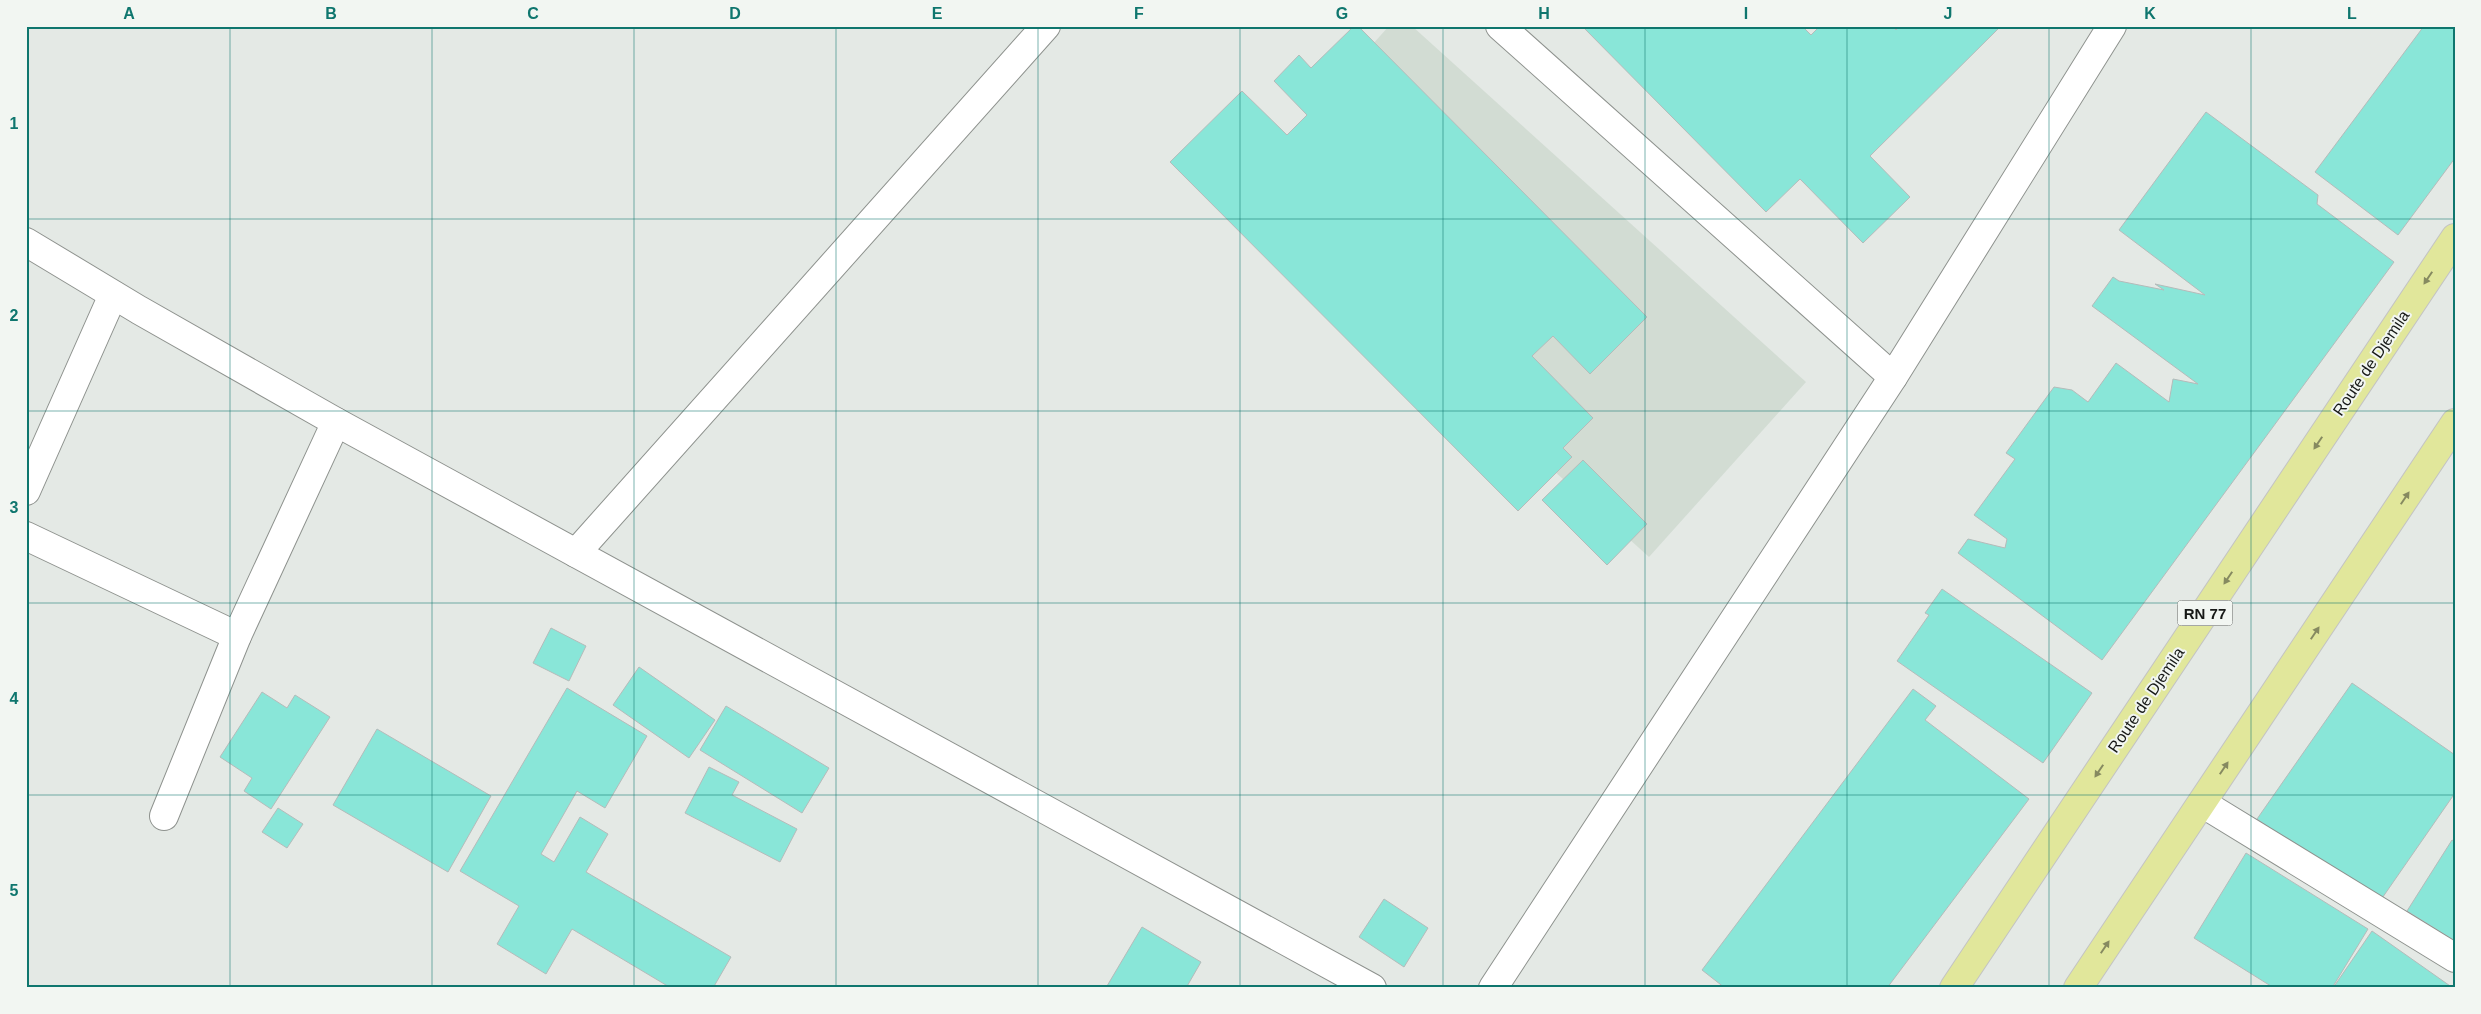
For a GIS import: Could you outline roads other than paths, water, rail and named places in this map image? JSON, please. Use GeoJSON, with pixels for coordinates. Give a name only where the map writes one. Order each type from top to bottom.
{"type":"FeatureCollection","features":[{"type":"Feature","properties":{"kind":"main road","name":"Route de Djemila"},"geometry":{"type":"LineString","coordinates":[[1954,988],[2455,238]]}},
{"type":"Feature","properties":{"kind":"main road"},"geometry":{"type":"LineString","coordinates":[[2078,988],[2455,423]]}},
{"type":"Feature","properties":{"kind":"street"},"geometry":{"type":"LineString","coordinates":[[576,553],[1046,26]]}},
{"type":"Feature","properties":{"kind":"street"},"geometry":{"type":"LineString","coordinates":[[1500,26],[1893,377]]}},
{"type":"Feature","properties":{"kind":"street"},"geometry":{"type":"LineString","coordinates":[[1493,988],[1893,377],[2112,26]]}},
{"type":"Feature","properties":{"kind":"street"},"geometry":{"type":"LineString","coordinates":[[26,242],[113,295],[336,422],[1372,988]]}},
{"type":"Feature","properties":{"kind":"street"},"geometry":{"type":"LineString","coordinates":[[26,491],[113,295]]}},
{"type":"Feature","properties":{"kind":"street"},"geometry":{"type":"LineString","coordinates":[[164,816],[237,636],[336,422]]}},
{"type":"Feature","properties":{"kind":"street"},"geometry":{"type":"LineString","coordinates":[[26,536],[237,636]]}},
{"type":"Feature","properties":{"kind":"street"},"geometry":{"type":"LineString","coordinates":[[2202,803],[2455,958]]}}]}
